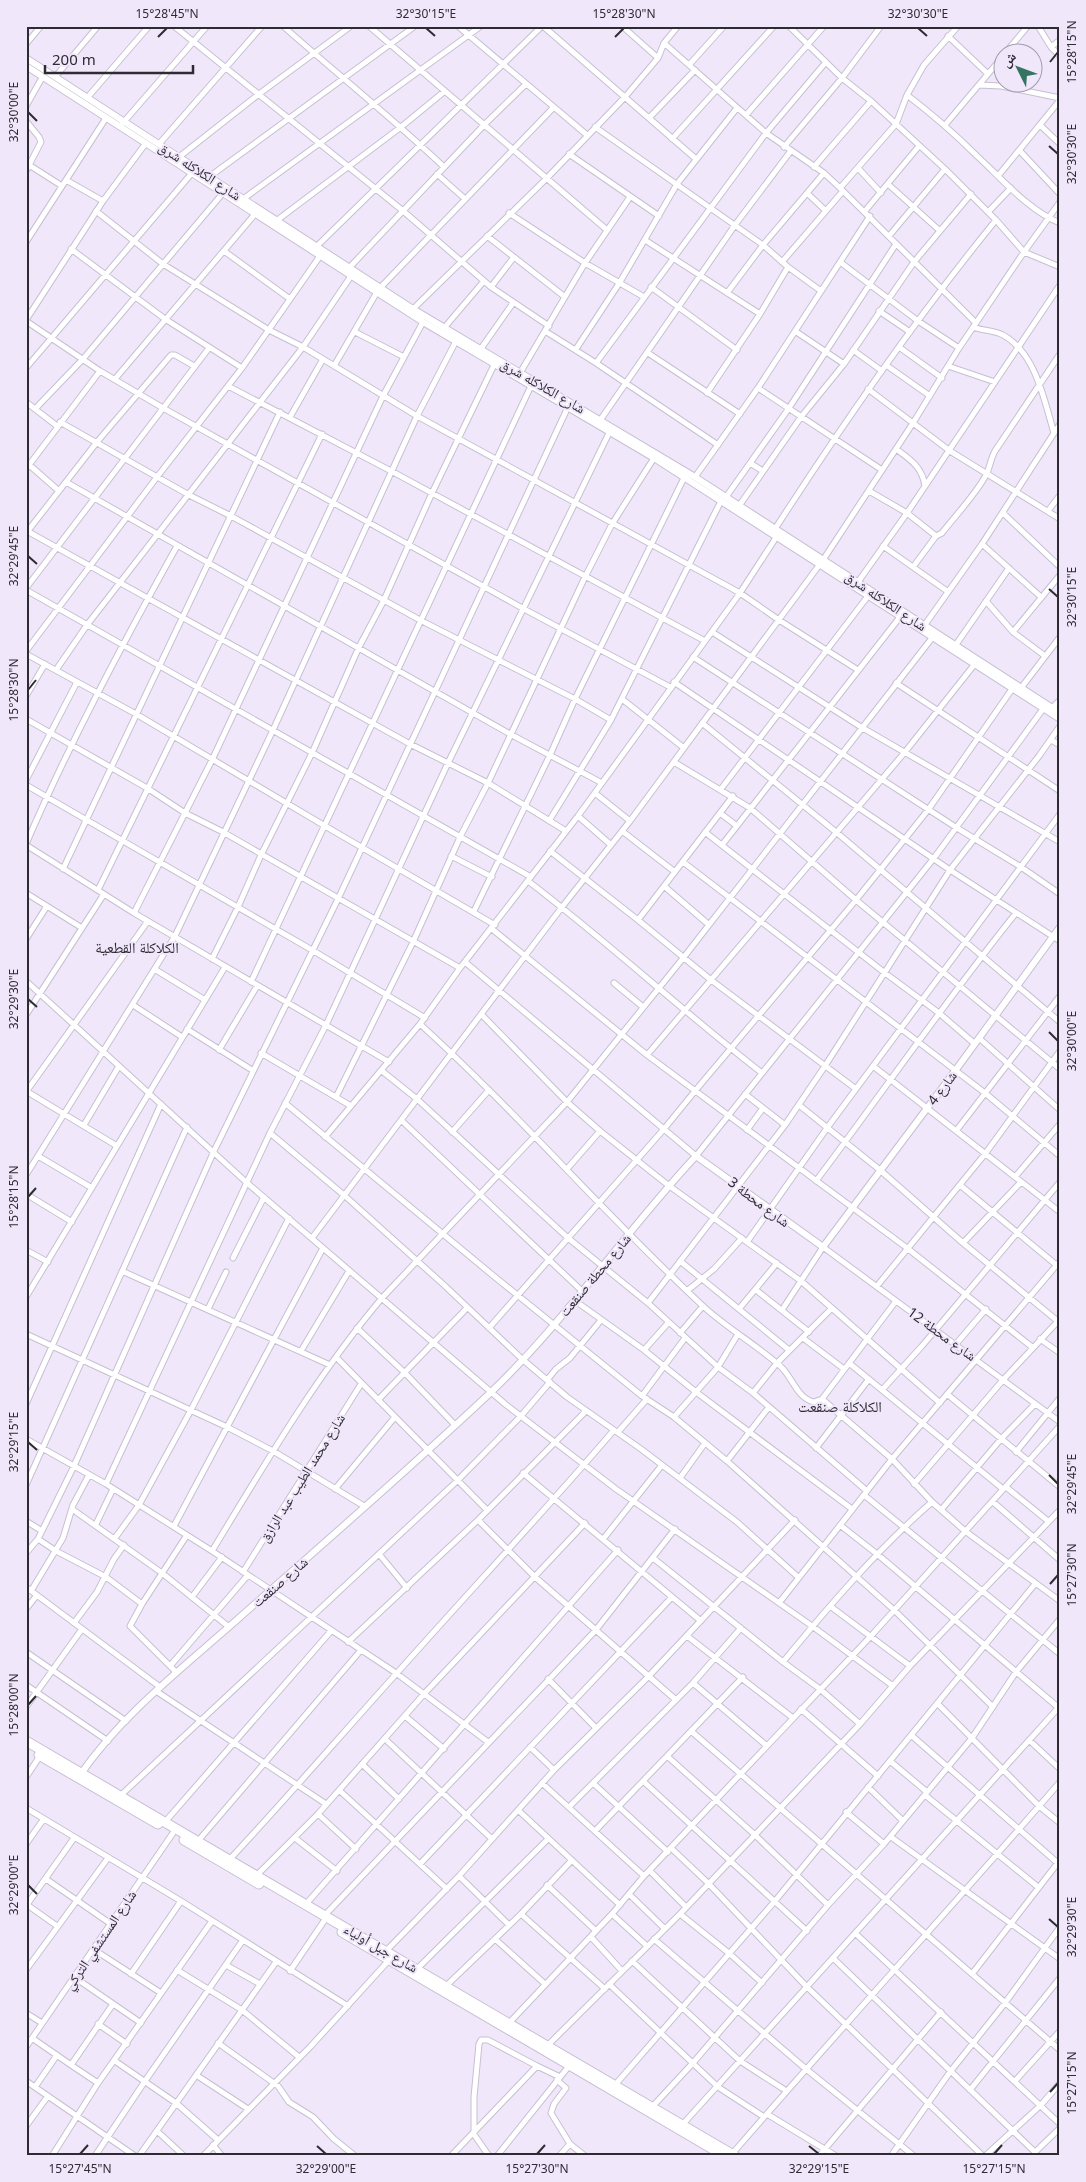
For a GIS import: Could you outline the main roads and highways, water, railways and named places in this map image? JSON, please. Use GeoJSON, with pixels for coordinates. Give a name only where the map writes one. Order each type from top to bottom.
{"type":"FeatureCollection","features":[{"type":"Feature","properties":{"kind":"main road","name":"شارع جبل أولياء"},"geometry":{"type":"LineString","coordinates":[[26,1741],[173,1833],[389,1955],[569,2066],[730,2155]]}},
{"type":"Feature","properties":{"kind":"main road","name":"شارع جبل أولياء"},"geometry":{"type":"LineString","coordinates":[[26,1748],[120,1796],[306,1904],[325,1918]]}},
{"type":"Feature","properties":{"kind":"main road","name":"شارع جبل أولياء"},"geometry":{"type":"LineString","coordinates":[[389,1955],[417,1969],[683,2124],[730,2155]]}},
{"type":"Feature","properties":{"kind":"district","name":"الكلاكلة القطعية"},"geometry":{"type":"Point","coordinates":[137,948]}},
{"type":"Feature","properties":{"kind":"district","name":"الكلاكلة صنقعت"},"geometry":{"type":"Point","coordinates":[840,1407]}}]}
